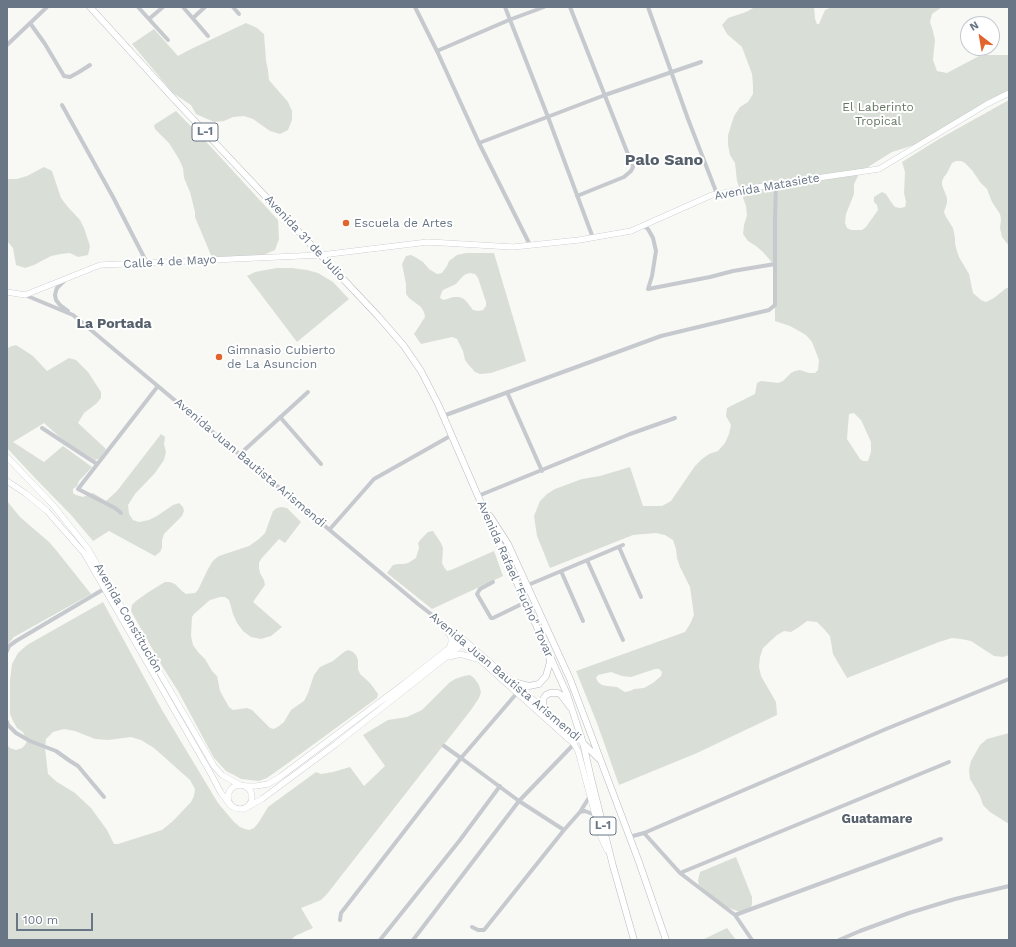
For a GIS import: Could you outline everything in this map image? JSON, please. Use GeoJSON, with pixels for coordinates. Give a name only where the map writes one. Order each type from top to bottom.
{"type":"FeatureCollection","features":[{"type":"Feature","properties":{"kind":"main road","name":"Avenida 31 de Julio"},"geometry":{"type":"LineString","coordinates":[[90,7],[173,98],[378,316],[404,346],[428,384],[478,496]]}},
{"type":"Feature","properties":{"kind":"main road","name":"Avenida Rafael \"Fucho\" Tovar"},"geometry":{"type":"LineString","coordinates":[[478,496],[508,544],[570,679],[666,940]]}},
{"type":"Feature","properties":{"kind":"main road","name":"Avenida Rafael \"Fucho\" Tovar"},"geometry":{"type":"LineString","coordinates":[[478,496],[567,694],[573,711],[583,743],[612,862],[634,940]]}},
{"type":"Feature","properties":{"kind":"main road"},"geometry":{"type":"LineString","coordinates":[[513,682],[530,686],[538,684],[546,676],[550,662],[547,649]]}},
{"type":"Feature","properties":{"kind":"main road","name":"L-1"},"geometry":{"type":"LineString","coordinates":[[544,710],[543,699],[546,695],[553,692],[561,695],[573,711]]}},
{"type":"Feature","properties":{"kind":"main road"},"geometry":{"type":"LineString","coordinates":[[583,743],[601,761]]}},
{"type":"Feature","properties":{"kind":"street"},"geometry":{"type":"LineString","coordinates":[[7,45],[47,7]]}},
{"type":"Feature","properties":{"kind":"street"},"geometry":{"type":"LineString","coordinates":[[138,7],[168,40]]}},
{"type":"Feature","properties":{"kind":"street"},"geometry":{"type":"LineString","coordinates":[[149,19],[163,7]]}},
{"type":"Feature","properties":{"kind":"street"},"geometry":{"type":"LineString","coordinates":[[183,7],[208,36]]}},
{"type":"Feature","properties":{"kind":"street"},"geometry":{"type":"LineString","coordinates":[[193,18],[205,7]]}},
{"type":"Feature","properties":{"kind":"street"},"geometry":{"type":"LineString","coordinates":[[233,7],[239,14]]}},
{"type":"Feature","properties":{"kind":"street"},"geometry":{"type":"LineString","coordinates":[[415,7],[530,245]]}},
{"type":"Feature","properties":{"kind":"street"},"geometry":{"type":"LineString","coordinates":[[505,7],[593,238]]}},
{"type":"Feature","properties":{"kind":"street"},"geometry":{"type":"LineString","coordinates":[[437,51],[509,20],[544,7]]}},
{"type":"Feature","properties":{"kind":"street"},"geometry":{"type":"LineString","coordinates":[[570,7],[633,167],[624,177],[577,196]]}},
{"type":"Feature","properties":{"kind":"street"},"geometry":{"type":"LineString","coordinates":[[648,7],[717,194]]}},
{"type":"Feature","properties":{"kind":"street"},"geometry":{"type":"LineString","coordinates":[[30,23],[45,44],[64,76],[70,76],[90,65]]}},
{"type":"Feature","properties":{"kind":"street"},"geometry":{"type":"LineString","coordinates":[[480,143],[700,62]]}},
{"type":"Feature","properties":{"kind":"street","name":"Avenida Matasiete"},"geometry":{"type":"LineString","coordinates":[[321,255],[428,242],[513,247],[593,238],[631,231],[712,195],[879,169],[987,104],[1009,93]]}},
{"type":"Feature","properties":{"kind":"street"},"geometry":{"type":"LineString","coordinates":[[62,105],[113,197],[147,263]]}},
{"type":"Feature","properties":{"kind":"street"},"geometry":{"type":"LineString","coordinates":[[443,416],[660,336],[769,310],[775,304],[776,184]]}},
{"type":"Feature","properties":{"kind":"street"},"geometry":{"type":"LineString","coordinates":[[644,226],[648,229],[653,238],[656,251],[652,276],[648,289],[733,271],[775,264]]}},
{"type":"Feature","properties":{"kind":"street","name":"Calle 4 de Mayo"},"geometry":{"type":"LineString","coordinates":[[25,295],[100,265],[321,255]]}},
{"type":"Feature","properties":{"kind":"street","name":"Avenida Juan Bautista Arismendi"},"geometry":{"type":"LineString","coordinates":[[66,279],[56,291],[56,300],[60,305],[330,529],[446,630],[513,682],[583,743]]}},
{"type":"Feature","properties":{"kind":"street"},"geometry":{"type":"LineString","coordinates":[[7,292],[25,295]]}},
{"type":"Feature","properties":{"kind":"street","name":"Avenida Juan Bautista Arismendi"},"geometry":{"type":"LineString","coordinates":[[25,295],[73,315]]}},
{"type":"Feature","properties":{"kind":"street"},"geometry":{"type":"LineString","coordinates":[[121,514],[115,508],[78,489],[158,386]]}},
{"type":"Feature","properties":{"kind":"street"},"geometry":{"type":"LineString","coordinates":[[240,454],[308,392]]}},
{"type":"Feature","properties":{"kind":"street"},"geometry":{"type":"LineString","coordinates":[[507,392],[542,471]]}},
{"type":"Feature","properties":{"kind":"street"},"geometry":{"type":"LineString","coordinates":[[280,417],[321,464]]}},
{"type":"Feature","properties":{"kind":"street"},"geometry":{"type":"LineString","coordinates":[[478,496],[630,434],[675,418]]}},
{"type":"Feature","properties":{"kind":"street"},"geometry":{"type":"LineString","coordinates":[[42,428],[97,464]]}},
{"type":"Feature","properties":{"kind":"street"},"geometry":{"type":"LineString","coordinates":[[330,529],[374,479],[452,435]]}},
{"type":"Feature","properties":{"kind":"street","name":"Avenida Constitución"},"geometry":{"type":"LineString","coordinates":[[7,457],[53,506],[88,549],[214,766],[222,775],[243,785]]}},
{"type":"Feature","properties":{"kind":"street","name":"Avenida Constitución"},"geometry":{"type":"LineString","coordinates":[[7,481],[47,511],[84,553],[221,793],[231,806]]}},
{"type":"Feature","properties":{"kind":"street"},"geometry":{"type":"LineString","coordinates":[[528,585],[621,546],[641,597]]}},
{"type":"Feature","properties":{"kind":"street"},"geometry":{"type":"LineString","coordinates":[[587,560],[623,640]]}},
{"type":"Feature","properties":{"kind":"street"},"geometry":{"type":"LineString","coordinates":[[561,571],[583,621]]}},
{"type":"Feature","properties":{"kind":"street"},"geometry":{"type":"LineString","coordinates":[[493,582],[480,589],[477,594],[490,618],[493,618],[526,602]]}},
{"type":"Feature","properties":{"kind":"street"},"geometry":{"type":"LineString","coordinates":[[7,651],[9,646],[16,641],[104,589]]}},
{"type":"Feature","properties":{"kind":"street","name":"Avenida Juan Bautista Arismendi"},"geometry":{"type":"LineString","coordinates":[[426,611],[449,627],[480,660],[574,744],[578,751],[601,837],[612,862]]}},
{"type":"Feature","properties":{"kind":"street"},"geometry":{"type":"LineString","coordinates":[[446,630],[451,637],[452,643],[449,649]]}},
{"type":"Feature","properties":{"kind":"street"},"geometry":{"type":"LineString","coordinates":[[243,785],[250,789],[252,793],[251,802],[244,809],[235,808],[231,806],[229,802],[228,797],[231,788],[243,785],[256,786],[268,784],[280,778],[449,649],[462,641]]}},
{"type":"Feature","properties":{"kind":"street","name":"L-1"},"geometry":{"type":"LineString","coordinates":[[244,809],[268,795],[336,744],[445,659],[462,641]]}},
{"type":"Feature","properties":{"kind":"street","name":"L-1"},"geometry":{"type":"LineString","coordinates":[[445,659],[460,654],[480,660]]}},
{"type":"Feature","properties":{"kind":"street"},"geometry":{"type":"LineString","coordinates":[[629,837],[644,833],[886,729],[1009,679]]}},
{"type":"Feature","properties":{"kind":"street"},"geometry":{"type":"LineString","coordinates":[[340,920],[341,913],[462,758],[517,694]]}},
{"type":"Feature","properties":{"kind":"street"},"geometry":{"type":"LineString","coordinates":[[7,722],[16,733],[30,741],[56,751],[78,766],[104,797]]}},
{"type":"Feature","properties":{"kind":"street"},"geometry":{"type":"LineString","coordinates":[[413,940],[519,801],[574,744]]}},
{"type":"Feature","properties":{"kind":"street"},"geometry":{"type":"LineString","coordinates":[[444,746],[519,801],[564,830]]}},
{"type":"Feature","properties":{"kind":"street"},"geometry":{"type":"LineString","coordinates":[[680,873],[949,762]]}},
{"type":"Feature","properties":{"kind":"street"},"geometry":{"type":"LineString","coordinates":[[380,940],[460,840],[500,786]]}},
{"type":"Feature","properties":{"kind":"street"},"geometry":{"type":"LineString","coordinates":[[472,927],[478,930],[484,930],[580,812],[590,796]]}},
{"type":"Feature","properties":{"kind":"street"},"geometry":{"type":"LineString","coordinates":[[580,812],[585,811],[595,815]]}},
{"type":"Feature","properties":{"kind":"street"},"geometry":{"type":"LineString","coordinates":[[644,833],[680,873],[735,914],[752,940]]}},
{"type":"Feature","properties":{"kind":"street"},"geometry":{"type":"LineString","coordinates":[[735,914],[941,839]]}},
{"type":"Feature","properties":{"kind":"street"},"geometry":{"type":"LineString","coordinates":[[839,940],[916,911],[955,899],[1009,886]]}},
{"type":"Feature","properties":{"kind":"green space","name":"El Laberinto Tropical"},"geometry":{"type":"Polygon","coordinates":[[[755,7],[814,7],[815,19],[817,24],[819,24],[825,10],[832,7],[942,7],[932,14],[930,22],[935,40],[933,60],[937,71],[947,73],[979,56],[1009,55],[1009,93],[917,144],[892,152],[860,172],[854,184],[854,194],[846,214],[845,223],[847,228],[851,230],[862,230],[866,227],[878,210],[877,205],[874,202],[874,197],[882,192],[886,194],[895,207],[905,207],[905,172],[902,162],[939,139],[1009,100],[1009,246],[1002,237],[1000,228],[1000,214],[992,202],[987,189],[965,163],[956,161],[952,163],[942,181],[942,185],[947,198],[944,212],[953,228],[956,248],[959,257],[969,274],[973,293],[981,300],[986,302],[1009,287],[1009,655],[1003,657],[994,656],[971,641],[952,638],[847,678],[833,654],[830,636],[817,622],[807,621],[791,632],[784,631],[777,635],[763,648],[760,657],[759,667],[761,676],[776,702],[777,715],[697,753],[619,785],[597,723],[576,671],[685,632],[694,615],[690,587],[680,567],[673,540],[665,535],[656,533],[633,535],[550,568],[537,536],[534,516],[540,501],[555,489],[582,479],[600,476],[630,467],[643,506],[662,506],[671,501],[695,466],[702,459],[709,454],[718,451],[725,443],[731,425],[726,416],[727,408],[755,394],[757,383],[761,381],[778,383],[783,381],[795,371],[800,370],[815,373],[818,370],[819,360],[812,342],[806,335],[790,326],[775,321],[775,266],[763,252],[748,241],[743,234],[747,215],[746,206],[737,181],[735,163],[730,155],[728,135],[734,116],[740,107],[748,102],[753,94],[753,85],[752,74],[742,47],[727,34],[722,25],[728,18],[746,12],[755,7]],[[854,413],[849,414],[847,439],[860,459],[863,461],[868,461],[871,452],[871,442],[861,420],[854,413]],[[659,669],[631,677],[622,676],[611,672],[598,675],[596,678],[602,685],[617,687],[625,692],[644,688],[653,683],[661,676],[662,672],[659,669]]]}},
{"type":"Feature","properties":{"kind":"green space"},"geometry":{"type":"Polygon","coordinates":[[[246,23],[257,28],[264,34],[269,80],[288,102],[292,111],[292,120],[288,130],[280,134],[270,131],[253,119],[244,116],[214,122],[196,114],[191,105],[173,93],[132,44],[154,29],[178,56],[246,23]]]}},
{"type":"Feature","properties":{"kind":"green space"},"geometry":{"type":"Polygon","coordinates":[[[176,111],[278,220],[279,239],[275,250],[261,256],[213,260],[195,217],[190,192],[184,178],[183,168],[169,143],[155,129],[154,125],[176,111]]]}},
{"type":"Feature","properties":{"kind":"green space"},"geometry":{"type":"Polygon","coordinates":[[[44,167],[52,171],[61,198],[80,220],[90,246],[88,255],[78,257],[70,253],[51,256],[25,268],[16,265],[13,248],[7,241],[7,179],[17,179],[27,176],[44,167]]]}},
{"type":"Feature","properties":{"kind":"green space"},"geometry":{"type":"Polygon","coordinates":[[[466,253],[494,253],[526,361],[491,373],[480,374],[475,372],[465,360],[463,351],[457,339],[452,337],[421,344],[414,334],[425,317],[421,307],[406,294],[406,284],[402,264],[406,256],[411,255],[415,257],[437,274],[442,273],[449,261],[457,255],[466,253]],[[466,274],[456,284],[443,290],[440,298],[444,300],[459,297],[464,299],[473,310],[483,310],[486,306],[486,302],[478,278],[475,274],[466,274]]]}},
{"type":"Feature","properties":{"kind":"green space"},"geometry":{"type":"Polygon","coordinates":[[[277,268],[292,268],[318,273],[333,282],[349,299],[297,342],[247,276],[255,272],[277,268]]]}},
{"type":"Feature","properties":{"kind":"green space"},"geometry":{"type":"Polygon","coordinates":[[[16,345],[33,356],[47,371],[69,358],[76,360],[88,372],[101,392],[101,398],[84,413],[78,423],[106,449],[100,458],[95,460],[62,439],[44,423],[13,442],[44,462],[63,446],[92,467],[73,489],[73,493],[76,495],[83,497],[93,493],[106,501],[117,491],[161,434],[165,437],[164,444],[166,452],[164,460],[155,473],[135,494],[128,505],[129,514],[133,520],[139,522],[149,520],[157,516],[173,505],[179,503],[183,507],[184,511],[182,516],[164,534],[162,548],[155,556],[109,531],[93,541],[72,516],[7,448],[7,350],[9,347],[16,345]]]}},
{"type":"Feature","properties":{"kind":"green space"},"geometry":{"type":"Polygon","coordinates":[[[7,501],[20,517],[49,542],[91,594],[14,637],[7,645],[7,501]]]}},
{"type":"Feature","properties":{"kind":"green space"},"geometry":{"type":"Polygon","coordinates":[[[281,507],[287,508],[301,522],[285,543],[279,539],[261,559],[259,568],[265,585],[253,602],[282,627],[271,636],[261,639],[251,637],[243,631],[237,623],[229,600],[225,597],[220,597],[210,600],[192,617],[191,636],[193,645],[217,676],[220,691],[229,707],[233,710],[247,708],[252,710],[270,728],[274,729],[279,726],[284,722],[291,710],[304,701],[314,675],[320,667],[333,661],[348,650],[356,655],[360,674],[370,683],[378,694],[377,698],[267,778],[259,781],[241,779],[226,771],[214,758],[178,691],[131,611],[132,605],[136,601],[165,582],[175,584],[186,594],[195,593],[215,559],[219,556],[249,546],[259,539],[265,533],[273,511],[281,507]]]}},
{"type":"Feature","properties":{"kind":"green space"},"geometry":{"type":"Polygon","coordinates":[[[433,531],[443,548],[442,563],[447,571],[494,551],[503,576],[432,609],[387,573],[393,565],[408,563],[416,558],[419,548],[418,543],[428,532],[433,531]]]}},
{"type":"Feature","properties":{"kind":"green space"},"geometry":{"type":"Polygon","coordinates":[[[103,602],[162,710],[218,803],[234,822],[240,827],[249,830],[254,828],[259,822],[268,807],[316,772],[321,774],[350,767],[364,786],[385,766],[363,735],[388,720],[407,717],[422,710],[455,679],[470,675],[479,685],[481,692],[471,710],[327,894],[321,900],[301,908],[313,928],[295,936],[291,940],[7,940],[7,745],[16,750],[22,748],[27,741],[23,732],[17,728],[10,714],[10,680],[12,664],[18,653],[27,645],[103,602]],[[64,729],[53,732],[46,739],[45,748],[48,774],[57,782],[75,793],[91,808],[107,830],[114,844],[162,830],[191,802],[195,789],[190,780],[154,748],[141,740],[131,737],[108,740],[95,739],[75,731],[64,729]]]}},
{"type":"Feature","properties":{"kind":"green space"},"geometry":{"type":"Polygon","coordinates":[[[1009,733],[1009,824],[990,812],[983,805],[980,796],[970,779],[969,770],[971,761],[980,745],[987,739],[1009,733]]]}},
{"type":"Feature","properties":{"kind":"green space"},"geometry":{"type":"Polygon","coordinates":[[[736,857],[752,897],[751,907],[745,911],[737,911],[724,906],[699,885],[698,880],[700,872],[736,857]]]}},
{"type":"Feature","properties":{"kind":"green space"},"geometry":{"type":"Polygon","coordinates":[[[727,928],[736,940],[702,940],[727,928]]]}},
{"type":"Feature","properties":{"kind":"place","name":"Escuela de Artes"},"geometry":{"type":"Point","coordinates":[346,223]}},
{"type":"Feature","properties":{"kind":"place","name":"Gimnasio Cubierto de La Asuncion"},"geometry":{"type":"Point","coordinates":[219,357]}},
{"type":"Feature","properties":{"kind":"district","name":"Palo Sano"},"geometry":{"type":"Point","coordinates":[664,160]}},
{"type":"Feature","properties":{"kind":"district","name":"La Portada"},"geometry":{"type":"Point","coordinates":[114,324]}},
{"type":"Feature","properties":{"kind":"district","name":"Guatamare"},"geometry":{"type":"Point","coordinates":[877,819]}}]}
